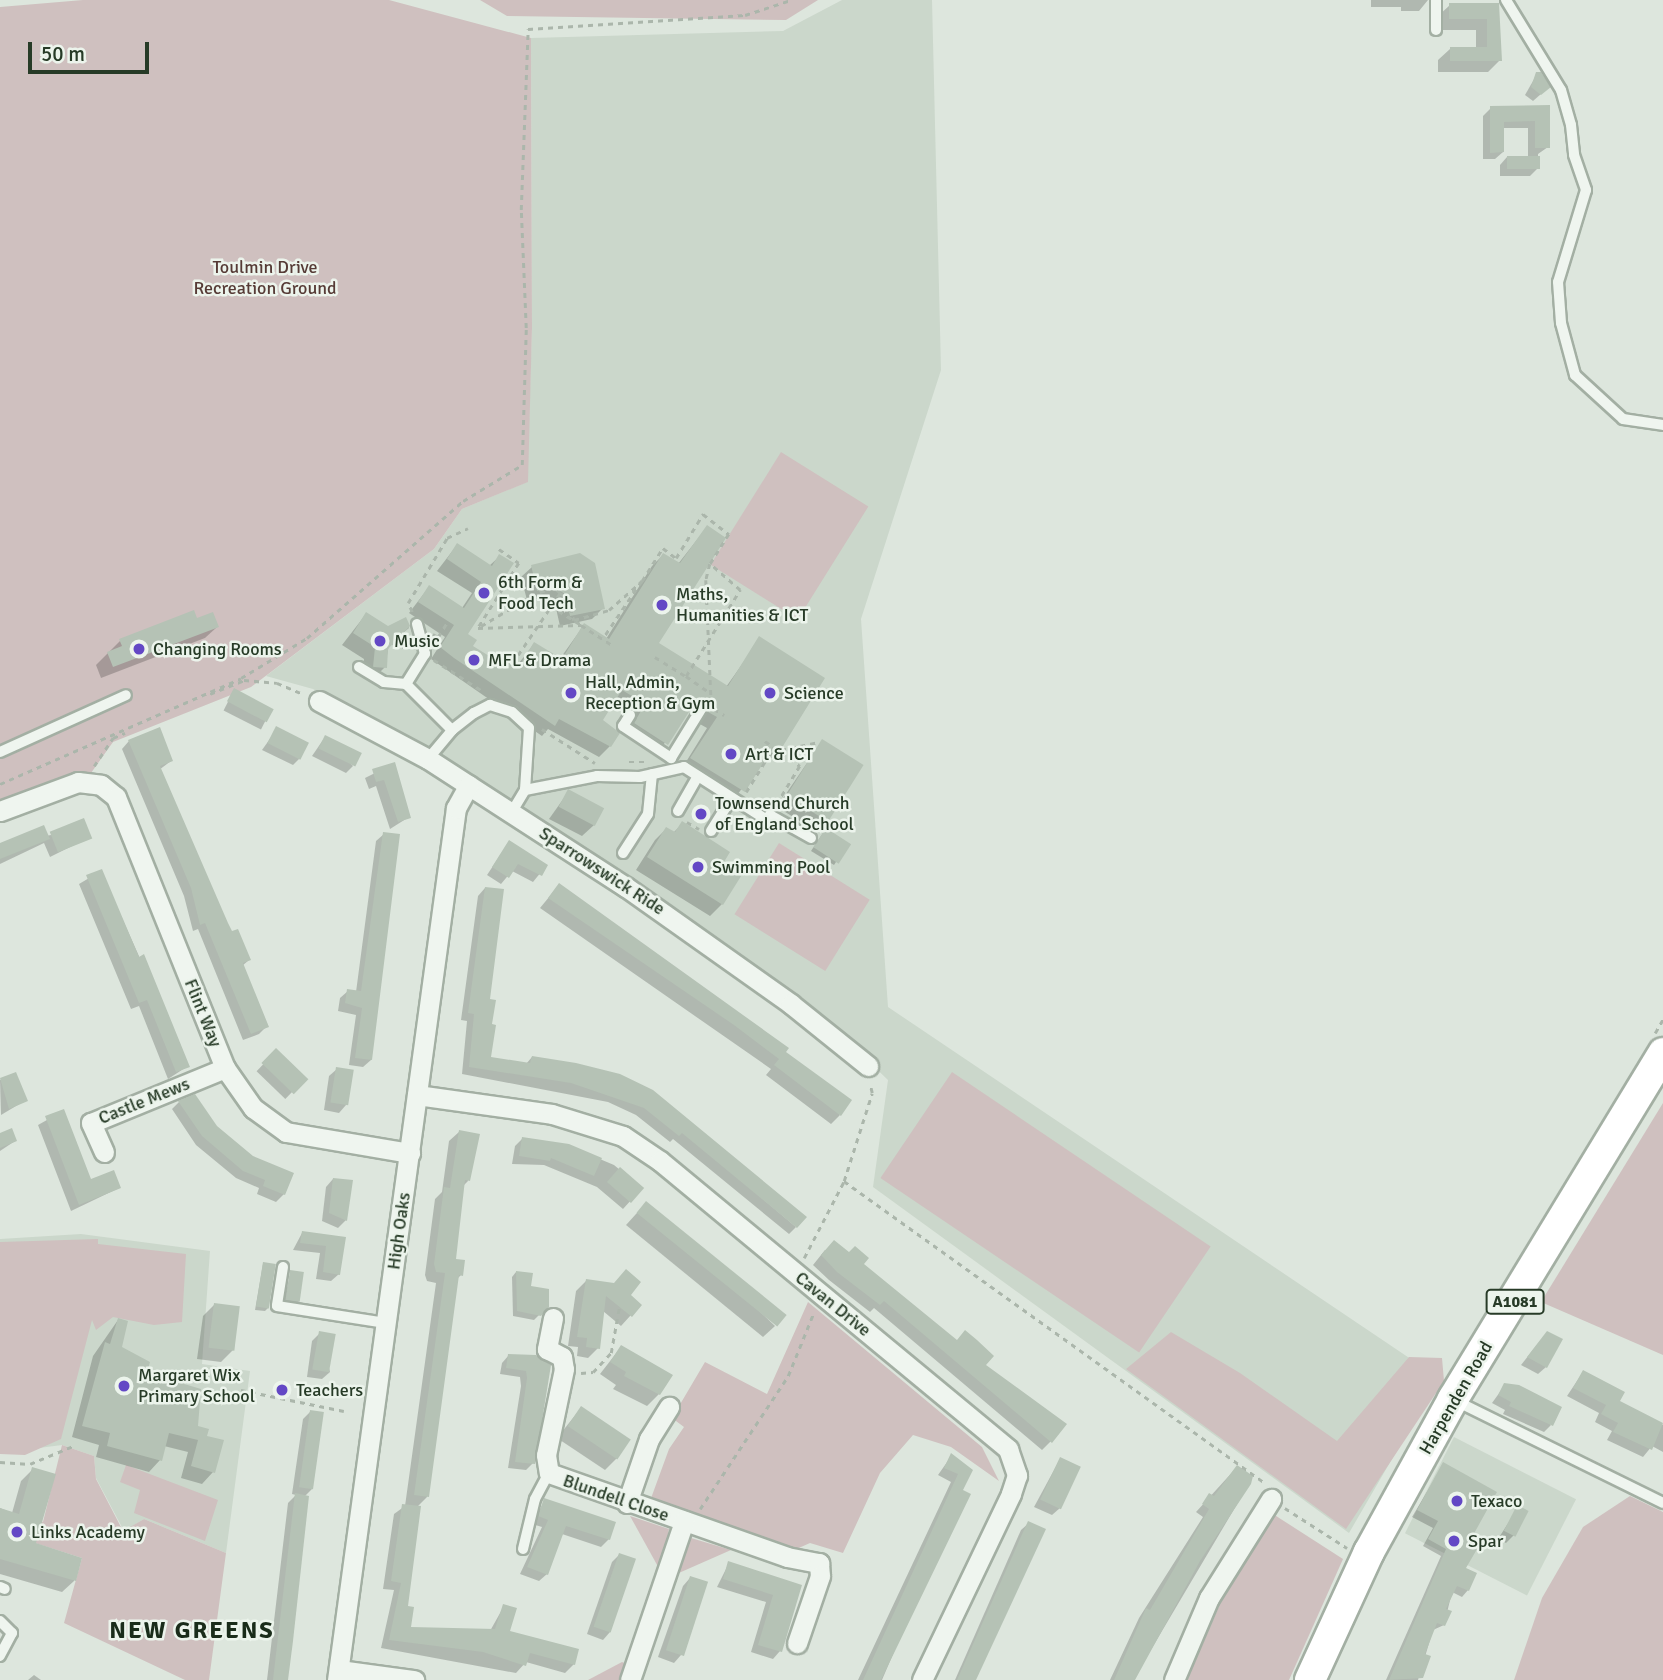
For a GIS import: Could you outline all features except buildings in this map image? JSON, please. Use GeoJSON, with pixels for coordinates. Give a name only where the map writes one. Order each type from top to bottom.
{"type":"FeatureCollection","features":[{"type":"Feature","properties":{"kind":"main road","name":"Harpenden Road"},"geometry":{"type":"LineString","coordinates":[[1310,1680],[1369,1552],[1452,1399],[1663,1053]]}},
{"type":"Feature","properties":{"kind":"street","name":"Sparrowswick Ride"},"geometry":{"type":"LineString","coordinates":[[319,701],[428,759],[691,930],[868,1066]]}},
{"type":"Feature","properties":{"kind":"street"},"geometry":{"type":"LineString","coordinates":[[0,811],[81,782]]}},
{"type":"Feature","properties":{"kind":"street","name":"Flint Way"},"geometry":{"type":"LineString","coordinates":[[81,782],[101,785],[116,797],[225,1068],[253,1108],[286,1132],[410,1153]]}},
{"type":"Feature","properties":{"kind":"street","name":"High Oaks"},"geometry":{"type":"LineString","coordinates":[[338,1675],[456,808],[469,785]]}},
{"type":"Feature","properties":{"kind":"street","name":"Castle Mews"},"geometry":{"type":"LineString","coordinates":[[104,1152],[91,1122],[225,1068]]}},
{"type":"Feature","properties":{"kind":"street","name":"Cavan Drive"},"geometry":{"type":"LineString","coordinates":[[417,1095],[552,1114],[623,1136],[998,1439],[1016,1466],[1011,1494],[922,1680]]}},
{"type":"Feature","properties":{"kind":"street"},"geometry":{"type":"LineString","coordinates":[[553,1318],[547,1349],[562,1357],[565,1369]]}},
{"type":"Feature","properties":{"kind":"street","name":"Blundell Close"},"geometry":{"type":"LineString","coordinates":[[565,1369],[546,1455],[549,1473],[627,1503],[819,1563],[820,1576],[797,1643]]}},
{"type":"Feature","properties":{"kind":"street"},"geometry":{"type":"LineString","coordinates":[[627,1503],[649,1439],[669,1407]]}},
{"type":"Feature","properties":{"kind":"street"},"geometry":{"type":"LineString","coordinates":[[1174,1680],[1209,1598],[1271,1499]]}},
{"type":"Feature","properties":{"kind":"street","name":"Blundell Close"},"geometry":{"type":"LineString","coordinates":[[631,1680],[687,1522]]}},
{"type":"Feature","properties":{"kind":"street"},"geometry":{"type":"LineString","coordinates":[[338,1675],[414,1680]]}},
{"type":"Feature","properties":{"kind":"lane"},"geometry":{"type":"LineString","coordinates":[[1436,0],[1436,30]]}},
{"type":"Feature","properties":{"kind":"lane"},"geometry":{"type":"LineString","coordinates":[[1506,0],[1561,90],[1571,125],[1574,155],[1586,190],[1558,282],[1561,323],[1574,375],[1623,419],[1663,425]]}},
{"type":"Feature","properties":{"kind":"lane"},"geometry":{"type":"LineString","coordinates":[[406,684],[425,654],[417,624]]}},
{"type":"Feature","properties":{"kind":"lane"},"geometry":{"type":"LineString","coordinates":[[359,667],[384,682],[406,684],[452,730]]}},
{"type":"Feature","properties":{"kind":"lane"},"geometry":{"type":"LineString","coordinates":[[0,752],[126,695]]}},
{"type":"Feature","properties":{"kind":"lane"},"geometry":{"type":"LineString","coordinates":[[428,759],[452,730],[490,705],[512,712],[529,728],[524,790],[512,812]]}},
{"type":"Feature","properties":{"kind":"lane"},"geometry":{"type":"LineString","coordinates":[[673,770],[671,758],[707,706]]}},
{"type":"Feature","properties":{"kind":"lane"},"geometry":{"type":"LineString","coordinates":[[630,715],[623,726],[671,758]]}},
{"type":"Feature","properties":{"kind":"lane"},"geometry":{"type":"LineString","coordinates":[[524,790],[597,776],[652,774],[684,767],[766,820],[770,814],[811,838]]}},
{"type":"Feature","properties":{"kind":"lane"},"geometry":{"type":"LineString","coordinates":[[623,853],[648,814],[652,774]]}},
{"type":"Feature","properties":{"kind":"lane"},"geometry":{"type":"LineString","coordinates":[[678,811],[698,776]]}},
{"type":"Feature","properties":{"kind":"lane"},"geometry":{"type":"LineString","coordinates":[[711,831],[732,798]]}},
{"type":"Feature","properties":{"kind":"lane"},"geometry":{"type":"LineString","coordinates":[[283,1267],[277,1306],[386,1323]]}},
{"type":"Feature","properties":{"kind":"lane"},"geometry":{"type":"LineString","coordinates":[[1452,1399],[1663,1503]]}},
{"type":"Feature","properties":{"kind":"lane"},"geometry":{"type":"LineString","coordinates":[[523,1549],[535,1499],[549,1473]]}},
{"type":"Feature","properties":{"kind":"lane"},"geometry":{"type":"LineString","coordinates":[[0,1621],[12,1633],[0,1656]]}},
{"type":"Feature","properties":{"kind":"path"},"geometry":{"type":"LineString","coordinates":[[0,784],[242,678],[298,644],[463,501],[522,465],[526,328],[522,210],[528,29],[745,15],[791,0]]}},
{"type":"Feature","properties":{"kind":"path"},"geometry":{"type":"LineString","coordinates":[[603,639],[663,548],[676,558],[703,514],[729,534],[710,564],[711,693],[707,706],[724,715]]}},
{"type":"Feature","properties":{"kind":"path"},"geometry":{"type":"LineString","coordinates":[[417,624],[408,603],[447,538],[468,528]]}},
{"type":"Feature","properties":{"kind":"path"},"geometry":{"type":"LineString","coordinates":[[478,628],[519,563],[499,549]]}},
{"type":"Feature","properties":{"kind":"path"},"geometry":{"type":"LineString","coordinates":[[686,676],[740,590],[710,564]]}},
{"type":"Feature","properties":{"kind":"path"},"geometry":{"type":"LineString","coordinates":[[574,620],[609,610],[642,581]]}},
{"type":"Feature","properties":{"kind":"path"},"geometry":{"type":"LineString","coordinates":[[478,628],[533,595],[554,589],[568,598],[574,620]]}},
{"type":"Feature","properties":{"kind":"path"},"geometry":{"type":"LineString","coordinates":[[518,655],[561,593]]}},
{"type":"Feature","properties":{"kind":"path"},"geometry":{"type":"LineString","coordinates":[[533,595],[612,645]]}},
{"type":"Feature","properties":{"kind":"path"},"geometry":{"type":"LineString","coordinates":[[478,628],[581,625]]}},
{"type":"Feature","properties":{"kind":"path"},"geometry":{"type":"LineString","coordinates":[[655,657],[711,693]]}},
{"type":"Feature","properties":{"kind":"path"},"geometry":{"type":"LineString","coordinates":[[81,782],[113,738],[244,680],[277,683],[319,701]]}},
{"type":"Feature","properties":{"kind":"path"},"geometry":{"type":"LineString","coordinates":[[765,741],[781,750],[800,766],[770,814],[743,798],[774,747]]}},
{"type":"Feature","properties":{"kind":"path"},"geometry":{"type":"LineString","coordinates":[[781,750],[815,743]]}},
{"type":"Feature","properties":{"kind":"path"},"geometry":{"type":"LineString","coordinates":[[584,767],[596,764]]}},
{"type":"Feature","properties":{"kind":"path"},"geometry":{"type":"LineString","coordinates":[[794,1272],[813,1247],[844,1181],[872,1093],[868,1066]]}},
{"type":"Feature","properties":{"kind":"path"},"geometry":{"type":"LineString","coordinates":[[844,1181],[1269,1485],[1271,1499],[1350,1550]]}},
{"type":"Feature","properties":{"kind":"path"},"geometry":{"type":"LineString","coordinates":[[687,1522],[788,1376],[821,1294]]}},
{"type":"Feature","properties":{"kind":"path"},"geometry":{"type":"LineString","coordinates":[[565,1369],[587,1375],[606,1359],[614,1345],[619,1308]]}},
{"type":"Feature","properties":{"kind":"path"},"geometry":{"type":"LineString","coordinates":[[241,1390],[344,1411]]}},
{"type":"Feature","properties":{"kind":"path"},"geometry":{"type":"LineString","coordinates":[[0,1462],[30,1464],[73,1446]]}},
{"type":"Feature","properties":{"kind":"shaded area","name":"Townsend Church of England School"},"geometry":{"type":"Polygon","coordinates":[[[842,0],[932,0],[941,370],[861,619],[888,1007],[1439,1378],[1349,1533],[873,1187],[888,1080],[861,1054],[427,751],[313,689],[266,676],[434,549],[462,509],[527,482],[532,328],[531,38],[783,31],[842,0]]]}},
{"type":"Feature","properties":{"kind":"shaded area","name":"Margaret Wix Primary School"},"geometry":{"type":"Polygon","coordinates":[[[81,1234],[210,1251],[202,1364],[250,1371],[226,1553],[144,1519],[124,1531],[96,1478],[94,1456],[62,1445],[0,1453],[0,1239],[81,1234]]]}},
{"type":"Feature","properties":{"kind":"shaded area"},"geometry":{"type":"Polygon","coordinates":[[[1454,1437],[1576,1499],[1527,1595],[1405,1533],[1454,1437]]]}},
{"type":"Feature","properties":{"kind":"green space","name":"Toulmin Drive Recreation Ground"},"geometry":{"type":"Polygon","coordinates":[[[83,0],[389,0],[531,38],[532,328],[528,482],[462,509],[434,549],[251,687],[113,742],[91,773],[0,807],[0,7],[83,0]]]}},
{"type":"Feature","properties":{"kind":"green space"},"geometry":{"type":"Polygon","coordinates":[[[480,0],[818,0],[786,20],[507,16],[480,0]]]}},
{"type":"Feature","properties":{"kind":"green space"},"geometry":{"type":"Polygon","coordinates":[[[781,452],[868,507],[798,619],[711,565],[781,452]]]}},
{"type":"Feature","properties":{"kind":"green space"},"geometry":{"type":"Polygon","coordinates":[[[779,843],[870,900],[825,971],[734,914],[779,843]]]}},
{"type":"Feature","properties":{"kind":"green space"},"geometry":{"type":"Polygon","coordinates":[[[952,1072],[1211,1246],[1139,1353],[880,1178],[952,1072]]]}},
{"type":"Feature","properties":{"kind":"green space"},"geometry":{"type":"Polygon","coordinates":[[[1663,1103],[1663,1355],[1541,1302],[1663,1103]]]}},
{"type":"Feature","properties":{"kind":"green space"},"geometry":{"type":"Polygon","coordinates":[[[98,1239],[98,1244],[186,1254],[182,1322],[154,1325],[113,1317],[96,1330],[92,1320],[61,1439],[25,1455],[0,1454],[0,1242],[98,1239]]]}},
{"type":"Feature","properties":{"kind":"green space"},"geometry":{"type":"Polygon","coordinates":[[[808,1302],[982,1447],[999,1481],[951,1447],[913,1435],[880,1473],[843,1553],[810,1543],[792,1551],[650,1501],[669,1449],[684,1427],[672,1418],[705,1362],[767,1394],[808,1302]]]}},
{"type":"Feature","properties":{"kind":"green space"},"geometry":{"type":"Polygon","coordinates":[[[1171,1332],[1240,1373],[1337,1441],[1409,1357],[1442,1358],[1444,1381],[1346,1529],[1126,1369],[1171,1332]]]}},
{"type":"Feature","properties":{"kind":"green space"},"geometry":{"type":"Polygon","coordinates":[[[62,1445],[94,1456],[96,1479],[123,1531],[144,1519],[226,1553],[209,1680],[185,1680],[64,1623],[82,1558],[32,1542],[37,1520],[43,1522],[62,1445]]]}},
{"type":"Feature","properties":{"kind":"green space"},"geometry":{"type":"Polygon","coordinates":[[[126,1465],[218,1500],[205,1541],[134,1513],[140,1490],[120,1482],[126,1465]]]}},
{"type":"Feature","properties":{"kind":"green space"},"geometry":{"type":"Polygon","coordinates":[[[1630,1496],[1663,1512],[1663,1680],[1514,1680],[1542,1598],[1583,1527],[1630,1496]]]}},
{"type":"Feature","properties":{"kind":"green space"},"geometry":{"type":"Polygon","coordinates":[[[1273,1514],[1343,1559],[1289,1680],[1187,1680],[1220,1604],[1273,1514]]]}},
{"type":"Feature","properties":{"kind":"green space"},"geometry":{"type":"Polygon","coordinates":[[[630,1516],[669,1529],[661,1572],[630,1516]]]}},
{"type":"Feature","properties":{"kind":"green space"},"geometry":{"type":"Polygon","coordinates":[[[691,1538],[731,1550],[672,1576],[686,1542],[691,1538]]]}},
{"type":"Feature","properties":{"kind":"green space"},"geometry":{"type":"Polygon","coordinates":[[[622,1662],[630,1665],[624,1680],[588,1680],[622,1662]]]}},
{"type":"Feature","properties":{"kind":"place","name":"6th Form & Food Tech"},"geometry":{"type":"Point","coordinates":[484,593]}},
{"type":"Feature","properties":{"kind":"place","name":"Maths, Humanities & ICT"},"geometry":{"type":"Point","coordinates":[662,605]}},
{"type":"Feature","properties":{"kind":"place","name":"Music"},"geometry":{"type":"Point","coordinates":[380,641]}},
{"type":"Feature","properties":{"kind":"place","name":"Changing Rooms"},"geometry":{"type":"Point","coordinates":[139,649]}},
{"type":"Feature","properties":{"kind":"place","name":"MFL & Drama"},"geometry":{"type":"Point","coordinates":[474,660]}},
{"type":"Feature","properties":{"kind":"place","name":"Hall, Admin, Reception & Gym"},"geometry":{"type":"Point","coordinates":[571,693]}},
{"type":"Feature","properties":{"kind":"place","name":"Science"},"geometry":{"type":"Point","coordinates":[770,693]}},
{"type":"Feature","properties":{"kind":"place","name":"Art & ICT"},"geometry":{"type":"Point","coordinates":[731,754]}},
{"type":"Feature","properties":{"kind":"place","name":"Townsend Church of England School"},"geometry":{"type":"Point","coordinates":[701,814]}},
{"type":"Feature","properties":{"kind":"place","name":"Swimming Pool"},"geometry":{"type":"Point","coordinates":[698,867]}},
{"type":"Feature","properties":{"kind":"place","name":"Margaret Wix Primary School"},"geometry":{"type":"Point","coordinates":[124,1386]}},
{"type":"Feature","properties":{"kind":"place","name":"Teachers"},"geometry":{"type":"Point","coordinates":[282,1390]}},
{"type":"Feature","properties":{"kind":"place","name":"Texaco"},"geometry":{"type":"Point","coordinates":[1457,1501]}},
{"type":"Feature","properties":{"kind":"place","name":"Links Academy"},"geometry":{"type":"Point","coordinates":[17,1532]}},
{"type":"Feature","properties":{"kind":"place","name":"Spar"},"geometry":{"type":"Point","coordinates":[1454,1541]}},
{"type":"Feature","properties":{"kind":"district","name":"NEW GREENS"},"geometry":{"type":"Point","coordinates":[192,1631]}}]}
